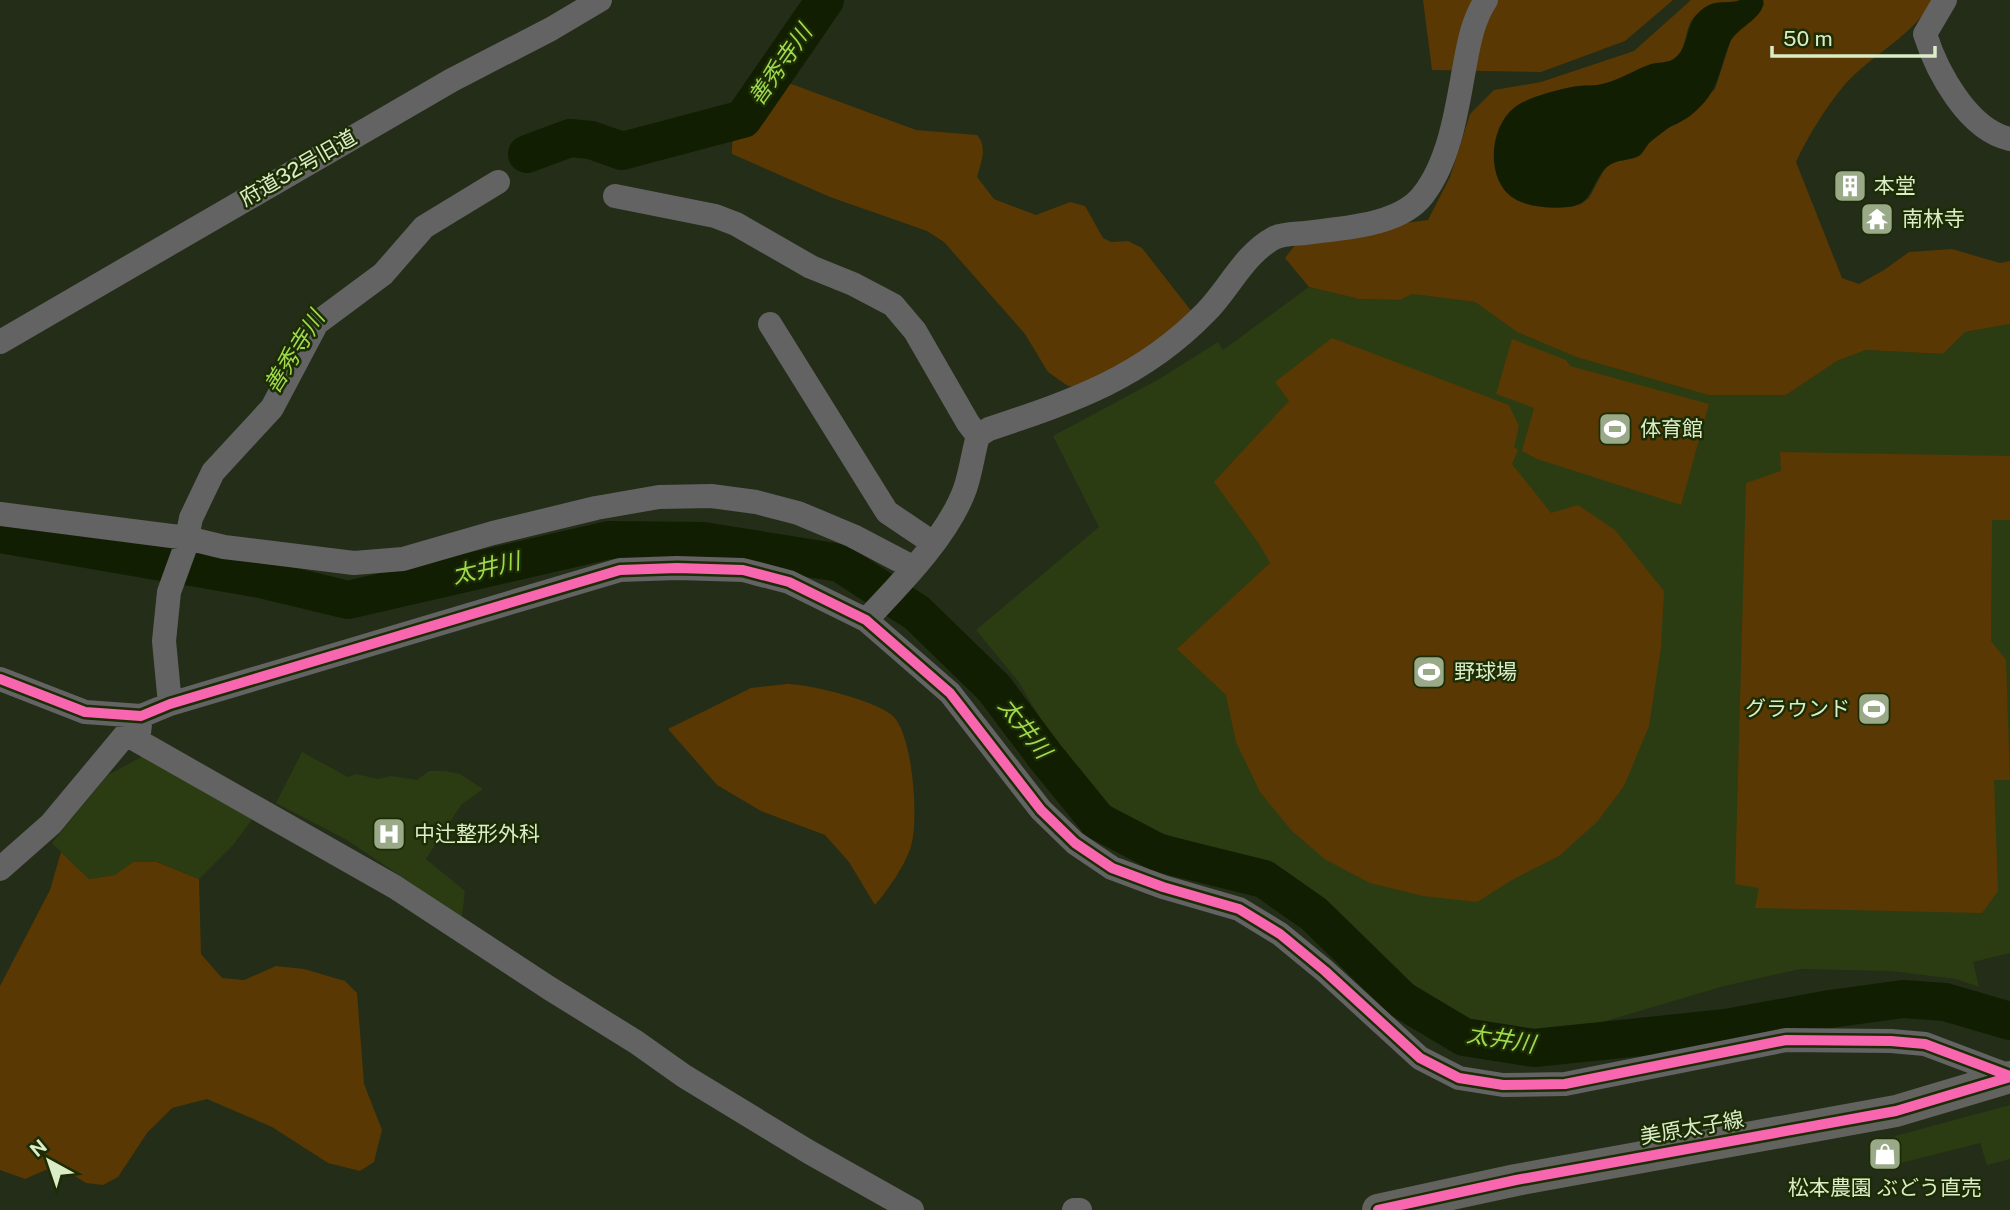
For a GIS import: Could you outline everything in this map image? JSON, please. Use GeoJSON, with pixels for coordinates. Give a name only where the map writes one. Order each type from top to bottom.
{"type":"FeatureCollection","features":[{"type":"Feature","properties":{"kind":"main road","name":"美原太子線"},"geometry":{"type":"LineString","coordinates":[[1378,1210],[1516,1180],[1896,1111],[2010,1077]]}},
{"type":"Feature","properties":{"kind":"street","name":"府道32号旧道"},"geometry":{"type":"LineString","coordinates":[[0,342],[452,80],[551,29],[600,0]]}},
{"type":"Feature","properties":{"kind":"street"},"geometry":{"type":"LineString","coordinates":[[869,616],[913,570],[933,543],[965,490],[978,436],[989,429],[1102,388],[1150,361],[1205,313],[1249,257],[1275,237],[1353,226],[1406,211],[1422,197],[1436,176],[1451,132],[1471,30],[1486,0]]}},
{"type":"Feature","properties":{"kind":"street"},"geometry":{"type":"LineString","coordinates":[[1945,0],[1925,34],[1931,52],[1966,111],[1999,136],[2010,139]]}},
{"type":"Feature","properties":{"kind":"street"},"geometry":{"type":"LineString","coordinates":[[170,704],[164,641],[169,592],[186,543],[191,518],[213,472],[272,408],[317,323],[383,274],[424,227],[498,182]]}},
{"type":"Feature","properties":{"kind":"street"},"geometry":{"type":"LineString","coordinates":[[615,196],[715,216],[736,223],[811,267],[853,284],[893,305],[915,331],[978,436]]}},
{"type":"Feature","properties":{"kind":"street"},"geometry":{"type":"LineString","coordinates":[[770,324],[887,512],[933,543]]}},
{"type":"Feature","properties":{"kind":"street"},"geometry":{"type":"LineString","coordinates":[[0,514],[186,543],[354,563],[402,559],[575,512],[659,497],[711,496],[756,502],[798,513],[853,536],[913,570]]}},
{"type":"Feature","properties":{"kind":"street"},"geometry":{"type":"LineString","coordinates":[[0,680],[85,712],[141,716],[170,704],[620,570],[743,570],[789,582],[869,616],[950,693],[1041,810],[1075,844],[1112,868],[1163,887],[1239,909],[1250,915],[1280,934],[1325,971],[1420,1058],[1459,1078],[1503,1085],[1565,1084],[1786,1040],[1925,1044],[2010,1077]]}},
{"type":"Feature","properties":{"kind":"street"},"geometry":{"type":"LineString","coordinates":[[0,869],[51,824],[141,716]]}},
{"type":"Feature","properties":{"kind":"street"},"geometry":{"type":"LineString","coordinates":[[141,716],[138,741],[395,887],[695,1083],[912,1210]]}},
{"type":"Feature","properties":{"kind":"street"},"geometry":{"type":"LineString","coordinates":[[1074,1210],[1080,1210]]}},
{"type":"Feature","properties":{"kind":"shaded area"},"geometry":{"type":"Polygon","coordinates":[[[1423,0],[1673,0],[1625,41],[1541,72],[1432,70],[1423,0]]]}},
{"type":"Feature","properties":{"kind":"shaded area"},"geometry":{"type":"Polygon","coordinates":[[[1691,0],[1740,0],[1708,7],[1696,15],[1689,26],[1681,52],[1670,61],[1647,66],[1605,84],[1577,86],[1553,92],[1515,107],[1516,200],[1531,205],[1568,207],[1581,204],[1589,198],[1605,168],[1615,161],[1639,156],[1649,143],[1677,124],[1715,89],[1732,37],[1764,5],[1763,0],[1933,0],[1916,23],[1842,88],[1820,119],[1796,162],[1842,278],[1859,284],[1909,252],[1952,249],[2000,263],[2010,261],[2010,324],[1965,332],[1943,354],[1866,350],[1837,361],[1786,395],[1708,395],[1576,357],[1517,332],[1475,302],[1412,294],[1400,300],[1359,299],[1309,287],[1285,258],[1295,245],[1320,234],[1428,220],[1450,177],[1470,114],[1494,90],[1541,82],[1634,51],[1691,0]]]}},
{"type":"Feature","properties":{"kind":"shaded area"},"geometry":{"type":"Polygon","coordinates":[[[1740,0],[1763,0],[1763,6],[1729,44],[1712,92],[1700,108],[1650,142],[1640,155],[1606,168],[1587,197],[1576,205],[1560,208],[1536,206],[1513,198],[1507,193],[1496,173],[1494,148],[1501,125],[1515,107],[1547,93],[1602,84],[1651,64],[1672,60],[1683,48],[1694,18],[1700,11],[1709,5],[1740,0]]]}},
{"type":"Feature","properties":{"kind":"shaded area"},"geometry":{"type":"Polygon","coordinates":[[[786,82],[916,130],[977,135],[983,150],[977,177],[994,199],[1036,215],[1070,202],[1085,206],[1103,238],[1111,242],[1128,241],[1142,248],[1196,317],[1085,387],[1068,386],[1048,372],[1025,334],[944,242],[927,231],[830,197],[732,154],[734,136],[743,120],[786,82]]]}},
{"type":"Feature","properties":{"kind":"shaded area"},"geometry":{"type":"Polygon","coordinates":[[[1309,287],[1359,299],[1400,300],[1412,294],[1475,302],[1517,332],[1576,357],[1708,395],[1786,395],[1837,361],[1866,350],[1943,354],[1965,332],[2010,324],[2010,953],[1973,962],[1979,987],[1956,979],[1891,971],[1800,969],[1724,986],[1572,1031],[1541,1034],[1503,1032],[1477,1026],[1448,1011],[1410,985],[1321,899],[1291,879],[1209,847],[1151,830],[1113,809],[1085,785],[1054,741],[1018,681],[976,630],[1099,527],[1053,436],[1161,378],[1218,342],[1223,350],[1309,287]]]}},
{"type":"Feature","properties":{"kind":"shaded area","name":"野球場"},"geometry":{"type":"Polygon","coordinates":[[[1332,338],[1509,405],[1519,426],[1514,447],[1518,450],[1512,464],[1551,513],[1578,505],[1615,530],[1664,591],[1661,648],[1649,726],[1624,786],[1597,822],[1559,856],[1477,902],[1423,896],[1370,883],[1326,860],[1292,831],[1260,792],[1236,742],[1226,695],[1177,649],[1270,563],[1214,482],[1289,401],[1275,382],[1332,338]]]}},
{"type":"Feature","properties":{"kind":"shaded area","name":"体育館"},"geometry":{"type":"Polygon","coordinates":[[[1512,339],[1566,360],[1570,366],[1709,404],[1681,505],[1537,459],[1522,451],[1534,408],[1496,394],[1512,339]]]}},
{"type":"Feature","properties":{"kind":"shaded area","name":"グラウンド"},"geometry":{"type":"Polygon","coordinates":[[[1780,452],[2010,456],[2010,520],[1992,520],[1991,641],[2006,660],[2010,780],[1994,780],[1998,891],[1982,913],[1755,908],[1759,888],[1735,884],[1746,483],[1781,471],[1780,452]]]}},
{"type":"Feature","properties":{"kind":"shaded area"},"geometry":{"type":"Polygon","coordinates":[[[787,684],[826,690],[858,699],[885,710],[900,726],[910,759],[914,798],[913,834],[909,853],[901,869],[875,905],[849,862],[825,835],[761,811],[717,785],[668,729],[751,688],[787,684]]]}},
{"type":"Feature","properties":{"kind":"shaded area","name":"中辻整形外科"},"geometry":{"type":"Polygon","coordinates":[[[302,752],[348,777],[356,774],[378,779],[391,776],[417,780],[429,771],[445,771],[460,774],[483,789],[461,805],[426,859],[465,891],[462,917],[347,840],[276,803],[302,752]]]}},
{"type":"Feature","properties":{"kind":"shaded area"},"geometry":{"type":"Polygon","coordinates":[[[145,755],[257,813],[233,845],[199,879],[158,862],[115,875],[89,879],[52,843],[108,775],[145,755]]]}},
{"type":"Feature","properties":{"kind":"shaded area"},"geometry":{"type":"Polygon","coordinates":[[[61,852],[89,879],[115,875],[133,862],[157,862],[199,879],[201,954],[222,978],[244,980],[276,966],[304,969],[345,981],[357,993],[364,1084],[382,1130],[374,1162],[360,1171],[328,1163],[272,1127],[207,1099],[172,1108],[147,1133],[118,1177],[103,1185],[86,1183],[57,1165],[25,1179],[0,1170],[0,986],[50,890],[61,852]]]}},
{"type":"Feature","properties":{"kind":"shaded area"},"geometry":{"type":"Polygon","coordinates":[[[2010,1105],[2010,1159],[1987,1165],[1980,1143],[1901,1163],[1895,1136],[2010,1105]]]}},
{"type":"Feature","properties":{"kind":"waterway","name":"善秀寺川"},"geometry":{"type":"LineString","coordinates":[[527,154],[570,138],[591,140],[622,151],[743,119],[825,0]]}},
{"type":"Feature","properties":{"kind":"waterway","name":"太井川"},"geometry":{"type":"LineString","coordinates":[[0,534],[261,579],[348,600],[609,540],[703,541],[840,563],[917,613],[994,688],[1098,821],[1159,853],[1264,879],[1314,914],[1402,1000],[1464,1037],[1534,1048],[1726,1028],[1903,999],[1945,1002],[2010,1021]]}},
{"type":"Feature","properties":{"kind":"cycle path"},"geometry":{"type":"LineString","coordinates":[[0,679],[85,712],[141,716],[170,704],[620,570],[743,570],[789,582],[866,620],[950,693],[1041,810],[1075,843],[1112,868],[1163,887],[1239,909],[1280,934],[1325,971],[1420,1058],[1459,1078],[1503,1085],[1565,1084],[1786,1040],[1925,1044],[2010,1076]]}},
{"type":"Feature","properties":{"kind":"cycle path"},"geometry":{"type":"LineString","coordinates":[[1378,1210],[1516,1180],[1896,1111],[2010,1077]]}},
{"type":"Feature","properties":{"kind":"place","name":"本堂"},"geometry":{"type":"Point","coordinates":[1850,186]}},
{"type":"Feature","properties":{"kind":"place","name":"南林寺"},"geometry":{"type":"Point","coordinates":[1877,219]}},
{"type":"Feature","properties":{"kind":"place","name":"体育館"},"geometry":{"type":"Point","coordinates":[1615,429]}},
{"type":"Feature","properties":{"kind":"place","name":"野球場"},"geometry":{"type":"Point","coordinates":[1429,672]}},
{"type":"Feature","properties":{"kind":"place","name":"グラウンド"},"geometry":{"type":"Point","coordinates":[1874,709]}},
{"type":"Feature","properties":{"kind":"place","name":"中辻整形外科"},"geometry":{"type":"Point","coordinates":[389,834]}},
{"type":"Feature","properties":{"kind":"place","name":"松本農園 ぶどう直売"},"geometry":{"type":"Point","coordinates":[1885,1154]}}]}
